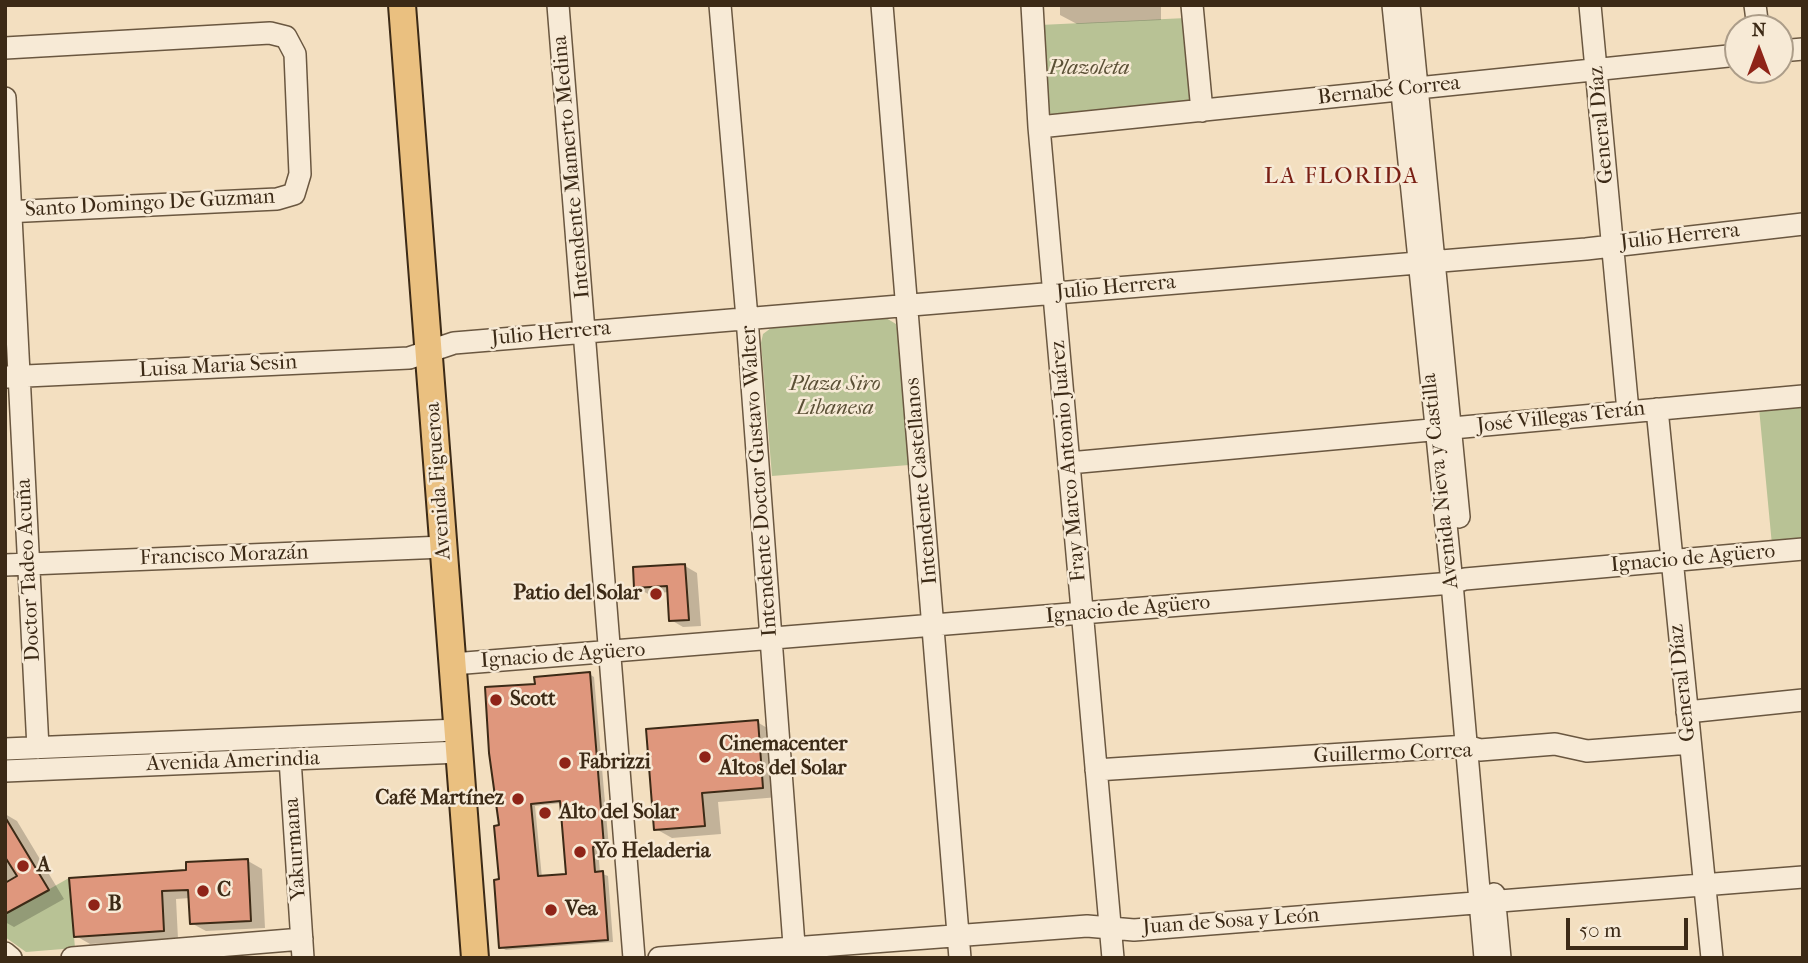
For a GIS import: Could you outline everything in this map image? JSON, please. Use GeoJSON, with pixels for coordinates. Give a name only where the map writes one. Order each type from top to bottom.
{"type":"FeatureCollection","features":[{"type":"Feature","properties":{"kind":"main road","name":"Avenida Figueroa"},"geometry":{"type":"LineString","coordinates":[[402,5],[475,958]]}},
{"type":"Feature","properties":{"kind":"street","name":"Intendente Mamerto Medina"},"geometry":{"type":"LineString","coordinates":[[558,5],[634,958]]}},
{"type":"Feature","properties":{"kind":"street","name":"Intendente Doctor Gustavo Walter"},"geometry":{"type":"LineString","coordinates":[[720,5],[747,318],[795,953]]}},
{"type":"Feature","properties":{"kind":"street","name":"Intendente Castellanos"},"geometry":{"type":"LineString","coordinates":[[882,5],[960,958]]}},
{"type":"Feature","properties":{"kind":"street","name":"Fray Marco Antonio Juárez"},"geometry":{"type":"LineString","coordinates":[[1032,5],[1054,293],[1113,958]]}},
{"type":"Feature","properties":{"kind":"street"},"geometry":{"type":"LineString","coordinates":[[1192,5],[1202,111]]}},
{"type":"Feature","properties":{"kind":"street","name":"Avenida Nieva y Castilla"},"geometry":{"type":"LineString","coordinates":[[1393,5],[1409,89],[1488,903],[1500,958]]}},
{"type":"Feature","properties":{"kind":"street","name":"Avenida Nieva y Castilla"},"geometry":{"type":"LineString","coordinates":[[1409,5],[1409,89]]}},
{"type":"Feature","properties":{"kind":"street","name":"General Díaz"},"geometry":{"type":"LineString","coordinates":[[1590,5],[1628,411]]}},
{"type":"Feature","properties":{"kind":"street","name":"Santo Domingo De Guzman"},"geometry":{"type":"LineString","coordinates":[[5,48],[270,33],[286,37],[295,54],[300,174],[294,194],[277,199],[9,212]]}},
{"type":"Feature","properties":{"kind":"street","name":"Bernabé Correa"},"geometry":{"type":"LineString","coordinates":[[1040,127],[1724,56]]}},
{"type":"Feature","properties":{"kind":"street","name":"Doctor Tadeo Acuña"},"geometry":{"type":"LineString","coordinates":[[5,98],[13,377],[29,564],[38,748]]}},
{"type":"Feature","properties":{"kind":"street","name":"Julio Herrera"},"geometry":{"type":"LineString","coordinates":[[429,351],[454,342],[1427,262],[1803,224]]}},
{"type":"Feature","properties":{"kind":"street","name":"Luisa Maria Sesin"},"geometry":{"type":"LineString","coordinates":[[13,377],[409,358],[429,351]]}},
{"type":"Feature","properties":{"kind":"street","name":"José Villegas Terán"},"geometry":{"type":"LineString","coordinates":[[1069,463],[1803,396]]}},
{"type":"Feature","properties":{"kind":"street","name":"General Díaz"},"geometry":{"type":"LineString","coordinates":[[1657,409],[1712,958]]}},
{"type":"Feature","properties":{"kind":"street","name":"Francisco Morazán"},"geometry":{"type":"LineString","coordinates":[[5,565],[444,547]]}},
{"type":"Feature","properties":{"kind":"street","name":"Ignacio de Agüero"},"geometry":{"type":"LineString","coordinates":[[453,664],[934,627],[1803,549]]}},
{"type":"Feature","properties":{"kind":"street"},"geometry":{"type":"LineString","coordinates":[[1686,712],[1803,701]]}},
{"type":"Feature","properties":{"kind":"street"},"geometry":{"type":"LineString","coordinates":[[5,749],[459,741]]}},
{"type":"Feature","properties":{"kind":"street","name":"Avenida Amerindia"},"geometry":{"type":"LineString","coordinates":[[5,771],[290,759],[459,741]]}},
{"type":"Feature","properties":{"kind":"street","name":"Guillermo Correa"},"geometry":{"type":"LineString","coordinates":[[1096,771],[1555,744],[1587,751],[1690,743]]}},
{"type":"Feature","properties":{"kind":"street","name":"Yakurmana"},"geometry":{"type":"LineString","coordinates":[[290,759],[302,948]]}},
{"type":"Feature","properties":{"kind":"street","name":"Juan de Sosa y León"},"geometry":{"type":"LineString","coordinates":[[659,958],[795,953],[958,935],[1087,926],[1134,930],[1803,877]]}},
{"type":"Feature","properties":{"kind":"street","name":"Avenida Nieva y Castilla"},"geometry":{"type":"LineString","coordinates":[[1485,958],[1488,903]]}},
{"type":"Feature","properties":{"kind":"street"},"geometry":{"type":"LineString","coordinates":[[72,958],[302,948]]}},
{"type":"Feature","properties":{"kind":"street"},"geometry":{"type":"LineString","coordinates":[[5,953],[11,958]]}},
{"type":"Feature","properties":{"kind":"green space","name":"Plazoleta"},"geometry":{"type":"Polygon","coordinates":[[[1186,18],[1190,102],[1056,117],[1046,111],[1040,25],[1186,18]]]}},
{"type":"Feature","properties":{"kind":"green space","name":"Plaza Siro Libanesa"},"geometry":{"type":"Polygon","coordinates":[[[886,318],[896,324],[899,336],[909,465],[772,476],[761,343],[763,334],[771,328],[886,318]]]}},
{"type":"Feature","properties":{"kind":"green space"},"geometry":{"type":"Polygon","coordinates":[[[1803,404],[1803,541],[1772,545],[1759,408],[1803,404]]]}},
{"type":"Feature","properties":{"kind":"green space"},"geometry":{"type":"Polygon","coordinates":[[[69,878],[75,948],[26,952],[5,937],[5,914],[69,878]]]}},
{"type":"Feature","properties":{"kind":"building"},"geometry":{"type":"Polygon","coordinates":[[[685,564],[689,620],[669,621],[667,586],[634,588],[633,567],[685,564]]]}},
{"type":"Feature","properties":{"kind":"building"},"geometry":{"type":"Polygon","coordinates":[[[590,672],[604,846],[593,847],[595,872],[603,871],[608,940],[499,948],[494,880],[499,879],[494,826],[499,825],[489,753],[485,687],[535,684],[534,677],[590,672]],[[560,801],[531,804],[538,876],[566,874],[560,801]]]}},
{"type":"Feature","properties":{"kind":"building","name":"Cinemacenter Altos del Solar"},"geometry":{"type":"Polygon","coordinates":[[[758,720],[763,788],[702,793],[705,826],[654,830],[646,729],[758,720]]]}},
{"type":"Feature","properties":{"kind":"building","name":"A"},"geometry":{"type":"Polygon","coordinates":[[[5,817],[49,890],[5,914],[5,883],[17,876],[5,857],[5,817]]]}},
{"type":"Feature","properties":{"kind":"building"},"geometry":{"type":"Polygon","coordinates":[[[248,859],[251,921],[190,924],[188,890],[162,891],[164,931],[74,937],[69,878],[186,870],[186,862],[248,859]]]}},
{"type":"Feature","properties":{"kind":"place","name":"Patio del Solar"},"geometry":{"type":"Point","coordinates":[656,594]}},
{"type":"Feature","properties":{"kind":"place","name":"Scott"},"geometry":{"type":"Point","coordinates":[496,700]}},
{"type":"Feature","properties":{"kind":"place","name":"Cinemacenter Altos del Solar"},"geometry":{"type":"Point","coordinates":[705,757]}},
{"type":"Feature","properties":{"kind":"place","name":"Fabrizzi"},"geometry":{"type":"Point","coordinates":[565,763]}},
{"type":"Feature","properties":{"kind":"place","name":"Café Martínez"},"geometry":{"type":"Point","coordinates":[518,799]}},
{"type":"Feature","properties":{"kind":"place","name":"Alto del Solar"},"geometry":{"type":"Point","coordinates":[545,813]}},
{"type":"Feature","properties":{"kind":"place","name":"Yo Heladeria"},"geometry":{"type":"Point","coordinates":[580,852]}},
{"type":"Feature","properties":{"kind":"place","name":"A"},"geometry":{"type":"Point","coordinates":[23,866]}},
{"type":"Feature","properties":{"kind":"place","name":"C"},"geometry":{"type":"Point","coordinates":[203,891]}},
{"type":"Feature","properties":{"kind":"place","name":"B"},"geometry":{"type":"Point","coordinates":[94,905]}},
{"type":"Feature","properties":{"kind":"place","name":"Vea"},"geometry":{"type":"Point","coordinates":[551,910]}},
{"type":"Feature","properties":{"kind":"district","name":"LA FLORIDA"},"geometry":{"type":"Point","coordinates":[1342,177]}}]}
